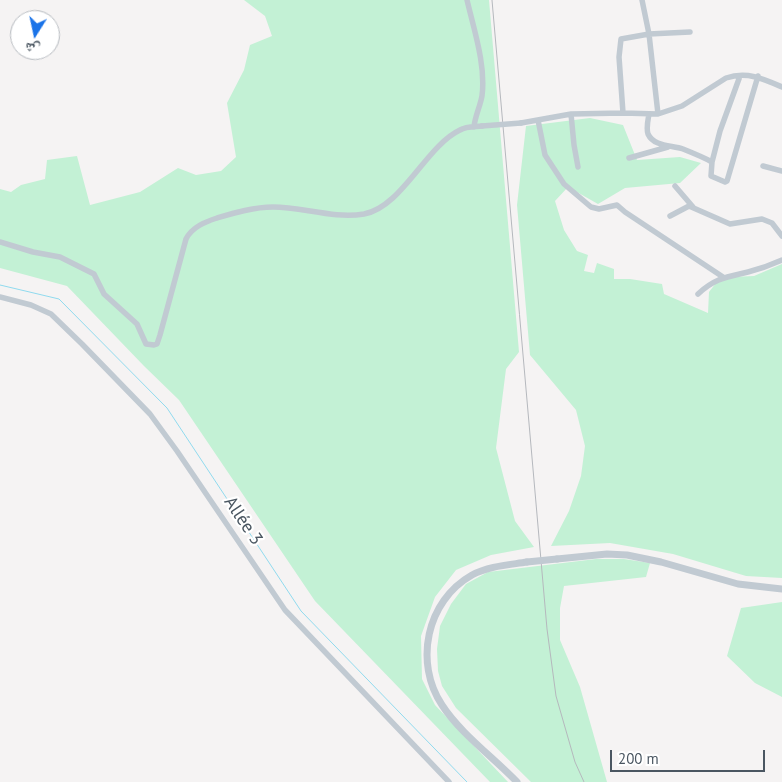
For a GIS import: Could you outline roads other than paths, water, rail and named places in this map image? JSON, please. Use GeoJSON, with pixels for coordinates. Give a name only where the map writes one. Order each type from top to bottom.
{"type":"FeatureCollection","features":[{"type":"Feature","properties":{"kind":"street"},"geometry":{"type":"LineString","coordinates":[[467,0],[476,36],[482,79],[482,96],[474,127]]}},
{"type":"Feature","properties":{"kind":"street"},"geometry":{"type":"LineString","coordinates":[[642,0],[649,34],[658,114]]}},
{"type":"Feature","properties":{"kind":"street"},"geometry":{"type":"LineString","coordinates":[[622,113],[620,41],[623,38],[649,34],[690,32]]}},
{"type":"Feature","properties":{"kind":"street"},"geometry":{"type":"LineString","coordinates":[[0,242],[33,252],[60,257],[94,274],[104,294],[137,324],[146,344],[154,345],[157,344],[160,335],[186,239],[195,228],[207,222],[228,215],[262,208],[352,215],[370,212],[389,200],[451,134],[465,128],[521,123],[571,114],[658,114],[682,106],[726,78],[734,76],[758,76],[782,87]]}},
{"type":"Feature","properties":{"kind":"street"},"geometry":{"type":"LineString","coordinates":[[740,76],[720,131],[712,162],[711,176],[725,182],[727,181],[758,76]]}},
{"type":"Feature","properties":{"kind":"street"},"geometry":{"type":"LineString","coordinates":[[571,114],[578,167]]}},
{"type":"Feature","properties":{"kind":"street"},"geometry":{"type":"LineString","coordinates":[[649,114],[648,133],[655,141],[696,154],[712,162]]}},
{"type":"Feature","properties":{"kind":"street"},"geometry":{"type":"LineString","coordinates":[[538,120],[548,160],[564,184],[591,207],[599,209],[617,205],[723,277]]}},
{"type":"Feature","properties":{"kind":"street"},"geometry":{"type":"LineString","coordinates":[[629,158],[670,146]]}},
{"type":"Feature","properties":{"kind":"street"},"geometry":{"type":"LineString","coordinates":[[763,166],[782,170]]}},
{"type":"Feature","properties":{"kind":"street"},"geometry":{"type":"LineString","coordinates":[[675,186],[693,207],[717,220],[730,224],[762,219],[772,223],[782,236]]}},
{"type":"Feature","properties":{"kind":"street"},"geometry":{"type":"LineString","coordinates":[[670,216],[686,207],[693,207]]}},
{"type":"Feature","properties":{"kind":"street"},"geometry":{"type":"LineString","coordinates":[[698,294],[705,287],[723,277],[747,272],[782,260]]}},
{"type":"Feature","properties":{"kind":"street","name":"Allée 3"},"geometry":{"type":"LineString","coordinates":[[0,297],[31,305],[51,314],[150,414],[285,610],[449,782]]}},
{"type":"Feature","properties":{"kind":"street"},"geometry":{"type":"LineString","coordinates":[[517,782],[456,723],[442,706],[430,680],[427,665],[429,631],[434,616],[442,603],[460,583],[472,575],[485,570],[527,562],[607,554],[627,555],[661,562],[738,584],[782,589]]}},
{"type":"Feature","properties":{"kind":"waterway"},"geometry":{"type":"LineString","coordinates":[[0,285],[59,299],[167,408],[301,611],[467,782]]}},
{"type":"Feature","properties":{"kind":"railway"},"geometry":{"type":"LineString","coordinates":[[492,0],[547,629],[556,696],[575,762],[584,782]]}}]}
